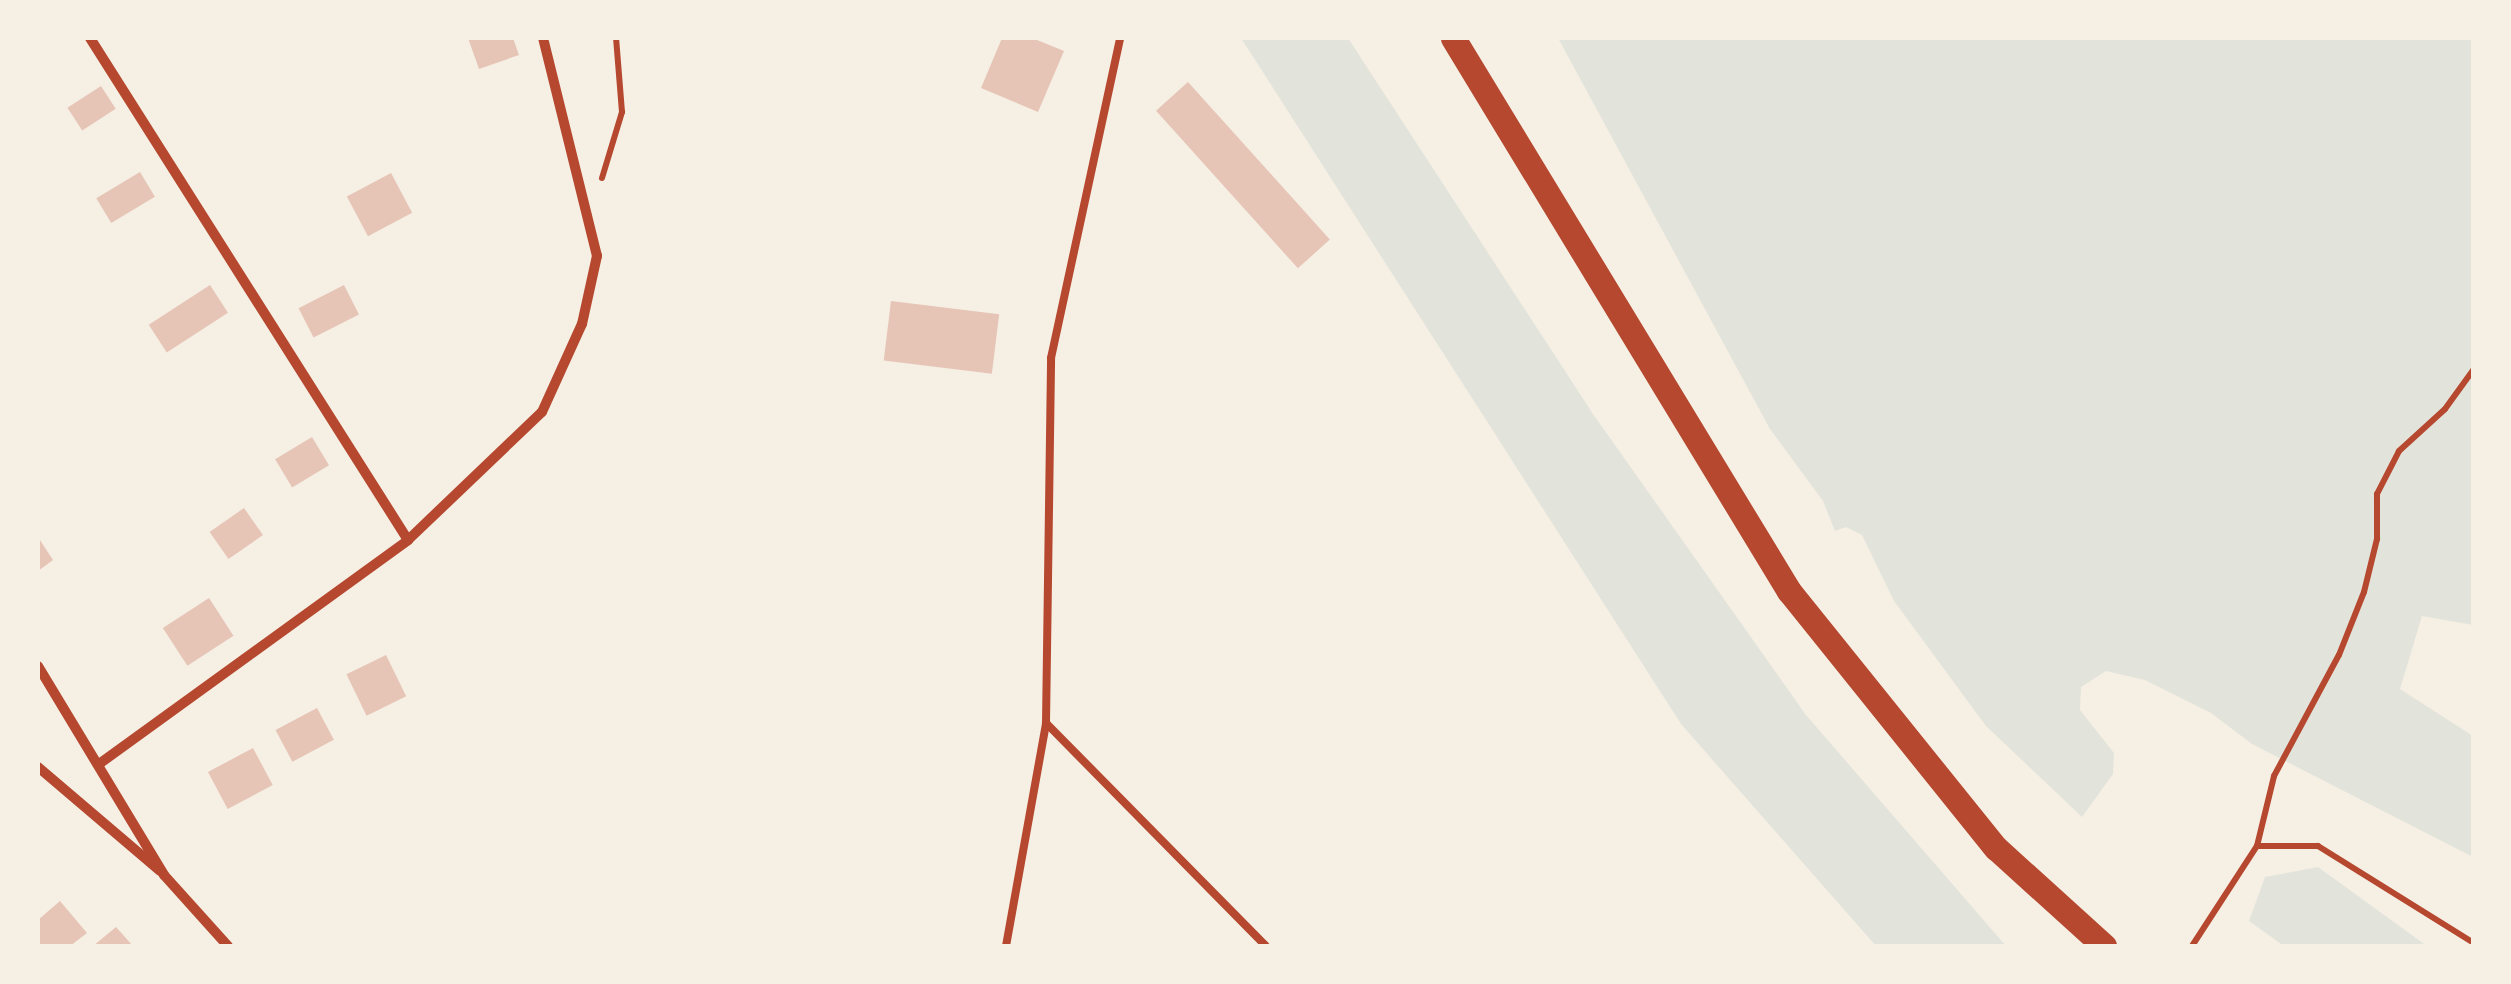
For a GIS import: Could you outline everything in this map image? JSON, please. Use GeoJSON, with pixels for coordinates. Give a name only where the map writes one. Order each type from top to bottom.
{"type":"FeatureCollection","features":[{"type":"Feature","properties":{"kind":"main road"},"geometry":{"type":"LineString","coordinates":[[1453,38],[1790,592],[1996,848],[2104,946]]}},
{"type":"Feature","properties":{"kind":"street"},"geometry":{"type":"LineString","coordinates":[[90,38],[408,540]]}},
{"type":"Feature","properties":{"kind":"street"},"geometry":{"type":"LineString","coordinates":[[100,764],[408,540],[542,412],[582,324],[598,256],[544,38]]}},
{"type":"Feature","properties":{"kind":"street"},"geometry":{"type":"LineString","coordinates":[[38,666],[164,875]]}},
{"type":"Feature","properties":{"kind":"street"},"geometry":{"type":"LineString","coordinates":[[38,768],[164,875],[228,946]]}},
{"type":"Feature","properties":{"kind":"lane"},"geometry":{"type":"LineString","coordinates":[[1006,946],[1046,724],[1051,358],[1120,38]]}},
{"type":"Feature","properties":{"kind":"lane"},"geometry":{"type":"LineString","coordinates":[[1046,724],[1266,946]]}},
{"type":"Feature","properties":{"kind":"path"},"geometry":{"type":"LineString","coordinates":[[589,220],[622,112],[616,38]]}},
{"type":"Feature","properties":{"kind":"path"},"geometry":{"type":"LineString","coordinates":[[2192,946],[2257,846],[2274,776],[2364,592],[2377,539],[2377,494],[2399,451],[2445,408],[2474,369]]}},
{"type":"Feature","properties":{"kind":"path"},"geometry":{"type":"LineString","coordinates":[[2257,846],[2318,846],[2474,943]]}},
{"type":"Feature","properties":{"kind":"shaded area"},"geometry":{"type":"Polygon","coordinates":[[[1241,38],[1348,38],[1593,414],[1806,715],[2006,946],[1876,946],[1681,724],[1241,38]]]}},
{"type":"Feature","properties":{"kind":"shaded area"},"geometry":{"type":"Polygon","coordinates":[[[1558,38],[2473,38],[2473,625],[2422,616],[2400,689],[2473,736],[2473,857],[2252,744],[2211,713],[2145,680],[2106,671],[2081,687],[2080,710],[2114,753],[2113,774],[2082,817],[1986,726],[1894,601],[1862,535],[1846,527],[1835,531],[1823,501],[1770,429],[1558,38]]]}},
{"type":"Feature","properties":{"kind":"shaded area"},"geometry":{"type":"Polygon","coordinates":[[[2318,867],[2427,946],[2284,946],[2249,921],[2265,877],[2318,867]]]}},
{"type":"Feature","properties":{"kind":"building"},"geometry":{"type":"Polygon","coordinates":[[[468,38],[513,38],[519,55],[479,69],[468,38]]]}},
{"type":"Feature","properties":{"kind":"building"},"geometry":{"type":"Polygon","coordinates":[[[1002,38],[1032,38],[1064,51],[1038,112],[981,88],[1002,38]]]}},
{"type":"Feature","properties":{"kind":"building"},"geometry":{"type":"Polygon","coordinates":[[[1188,82],[1330,240],[1298,268],[1156,111],[1188,82]]]}},
{"type":"Feature","properties":{"kind":"building"},"geometry":{"type":"Polygon","coordinates":[[[101,86],[116,109],[82,130],[67,108],[101,86]]]}},
{"type":"Feature","properties":{"kind":"building"},"geometry":{"type":"Polygon","coordinates":[[[140,172],[155,197],[111,223],[96,198],[140,172]]]}},
{"type":"Feature","properties":{"kind":"building"},"geometry":{"type":"Polygon","coordinates":[[[391,173],[412,213],[368,236],[347,196],[391,173]]]}},
{"type":"Feature","properties":{"kind":"building"},"geometry":{"type":"Polygon","coordinates":[[[210,285],[228,313],[167,352],[149,325],[210,285]]]}},
{"type":"Feature","properties":{"kind":"building"},"geometry":{"type":"Polygon","coordinates":[[[344,285],[359,314],[314,338],[299,308],[344,285]]]}},
{"type":"Feature","properties":{"kind":"building"},"geometry":{"type":"Polygon","coordinates":[[[891,301],[999,314],[992,374],[884,361],[891,301]]]}},
{"type":"Feature","properties":{"kind":"building"},"geometry":{"type":"Polygon","coordinates":[[[312,437],[329,465],[292,487],[275,459],[312,437]]]}},
{"type":"Feature","properties":{"kind":"building"},"geometry":{"type":"Polygon","coordinates":[[[244,508],[263,535],[229,559],[210,532],[244,508]]]}},
{"type":"Feature","properties":{"kind":"building"},"geometry":{"type":"Polygon","coordinates":[[[38,537],[53,560],[38,571],[38,537]]]}},
{"type":"Feature","properties":{"kind":"building"},"geometry":{"type":"Polygon","coordinates":[[[209,598],[234,636],[187,666],[163,628],[209,598]]]}},
{"type":"Feature","properties":{"kind":"building"},"geometry":{"type":"Polygon","coordinates":[[[386,655],[406,696],[367,716],[346,674],[386,655]]]}},
{"type":"Feature","properties":{"kind":"building"},"geometry":{"type":"Polygon","coordinates":[[[317,708],[334,740],[292,762],[276,730],[317,708]]]}},
{"type":"Feature","properties":{"kind":"building"},"geometry":{"type":"Polygon","coordinates":[[[253,748],[273,785],[228,809],[208,772],[253,748]]]}},
{"type":"Feature","properties":{"kind":"building"},"geometry":{"type":"Polygon","coordinates":[[[60,901],[87,933],[70,946],[38,946],[38,920],[60,901]]]}},
{"type":"Feature","properties":{"kind":"building"},"geometry":{"type":"Polygon","coordinates":[[[116,927],[133,946],[93,946],[116,927]]]}}]}
